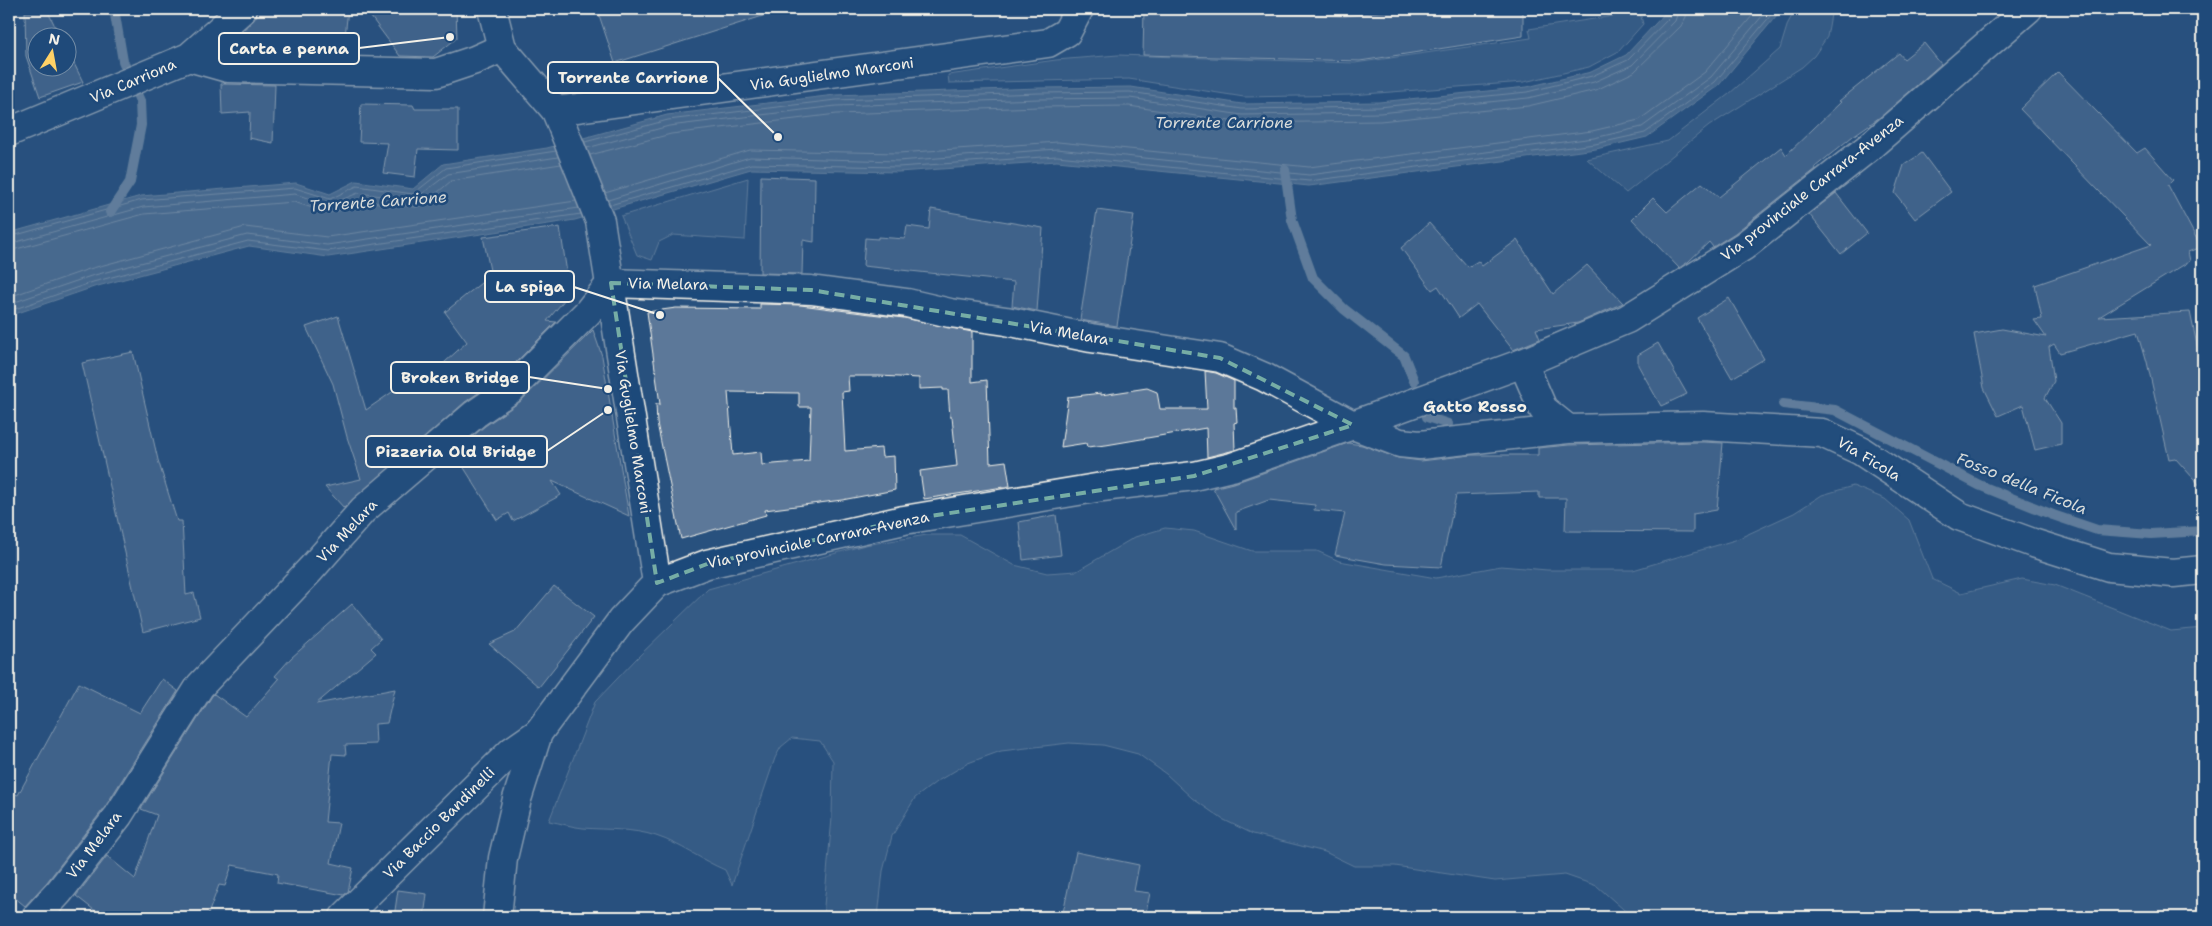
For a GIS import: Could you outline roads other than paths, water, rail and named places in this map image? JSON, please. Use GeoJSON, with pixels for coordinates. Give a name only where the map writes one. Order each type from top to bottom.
{"type":"FeatureCollection","features":[{"type":"Feature","properties":{"kind":"street","name":"Via Carriona"},"geometry":{"type":"LineString","coordinates":[[9,132],[183,60],[243,9]]}},
{"type":"Feature","properties":{"kind":"street","name":"Via Guglielmo Marconi"},"geometry":{"type":"LineString","coordinates":[[492,9],[502,48],[561,122],[600,222],[657,583]]}},
{"type":"Feature","properties":{"kind":"street"},"geometry":{"type":"LineString","coordinates":[[1048,43],[1057,9]]}},
{"type":"Feature","properties":{"kind":"street","name":"Via Guglielmo Marconi"},"geometry":{"type":"LineString","coordinates":[[561,122],[620,101],[790,80],[1048,43],[1067,32],[1079,9]]}},
{"type":"Feature","properties":{"kind":"street","name":"Via provinciale Carrara-Avenza"},"geometry":{"type":"LineString","coordinates":[[497,917],[503,858],[517,799],[538,732],[621,621],[657,583],[707,564],[904,520],[1102,487],[1194,476],[1232,467],[1524,363],[1627,319],[1744,246],[1868,148],[2023,10]]}},
{"type":"Feature","properties":{"kind":"street"},"geometry":{"type":"LineString","coordinates":[[183,60],[228,68],[436,73],[475,60],[502,48]]}},
{"type":"Feature","properties":{"kind":"street","name":"Via Melara"},"geometry":{"type":"LineString","coordinates":[[36,917],[59,892],[118,816],[200,686],[311,569],[363,510],[475,414],[510,390],[588,312],[611,283],[811,290],[907,302],[950,313],[1220,358],[1264,377],[1353,425]]}},
{"type":"Feature","properties":{"kind":"street"},"geometry":{"type":"LineString","coordinates":[[1524,363],[1543,409],[1568,429]]}},
{"type":"Feature","properties":{"kind":"street"},"geometry":{"type":"LineString","coordinates":[[1353,425],[1400,442],[1420,445],[1568,429]]}},
{"type":"Feature","properties":{"kind":"street","name":"Via Ficola"},"geometry":{"type":"LineString","coordinates":[[1568,429],[1703,426],[1822,433],[1862,451],[1959,516],[2033,543],[2109,567],[2173,573],[2203,570]]}},
{"type":"Feature","properties":{"kind":"street","name":"Via Baccio Bandinelli"},"geometry":{"type":"LineString","coordinates":[[344,917],[512,751],[538,732]]}},
{"type":"Feature","properties":{"kind":"water"},"geometry":{"type":"Polygon","coordinates":[[[1669,9],[1782,9],[1719,85],[1647,137],[1596,149],[1309,186],[1057,161],[898,172],[751,169],[575,220],[328,257],[249,246],[94,287],[9,316],[9,233],[141,196],[296,183],[330,194],[356,181],[413,189],[443,164],[547,148],[667,115],[835,95],[1131,87],[1242,104],[1379,102],[1527,87],[1591,72],[1626,55],[1669,9]]]}},
{"type":"Feature","properties":{"kind":"waterway"},"geometry":{"type":"LineString","coordinates":[[110,212],[130,182],[141,125],[140,101],[123,61],[114,9]]}},
{"type":"Feature","properties":{"kind":"waterway","name":"Fosso della Ficola"},"geometry":{"type":"LineString","coordinates":[[1285,170],[1292,220],[1313,278],[1344,309],[1404,356],[1414,381]]}},
{"type":"Feature","properties":{"kind":"waterway","name":"Fosso della Ficola"},"geometry":{"type":"LineString","coordinates":[[1783,404],[1835,410],[1979,485],[2053,515],[2097,530],[2151,534],[2203,531]]}},
{"type":"Feature","properties":{"kind":"waterway","name":"Fosso della Ficola"},"geometry":{"type":"LineString","coordinates":[[1427,417],[1448,424]]}},
{"type":"Feature","properties":{"kind":"place","name":"Carta e penna"},"geometry":{"type":"Point","coordinates":[450,37]}},
{"type":"Feature","properties":{"kind":"place","name":"Torrente Carrione"},"geometry":{"type":"Point","coordinates":[778,137]}},
{"type":"Feature","properties":{"kind":"place","name":"La spiga"},"geometry":{"type":"Point","coordinates":[660,315]}},
{"type":"Feature","properties":{"kind":"place","name":"Broken Bridge"},"geometry":{"type":"Point","coordinates":[608,389]}},
{"type":"Feature","properties":{"kind":"place","name":"Pizzeria Old Bridge"},"geometry":{"type":"Point","coordinates":[608,410]}},
{"type":"Feature","properties":{"kind":"district","name":"Gatto Rosso"},"geometry":{"type":"Point","coordinates":[1475,406]}}]}
